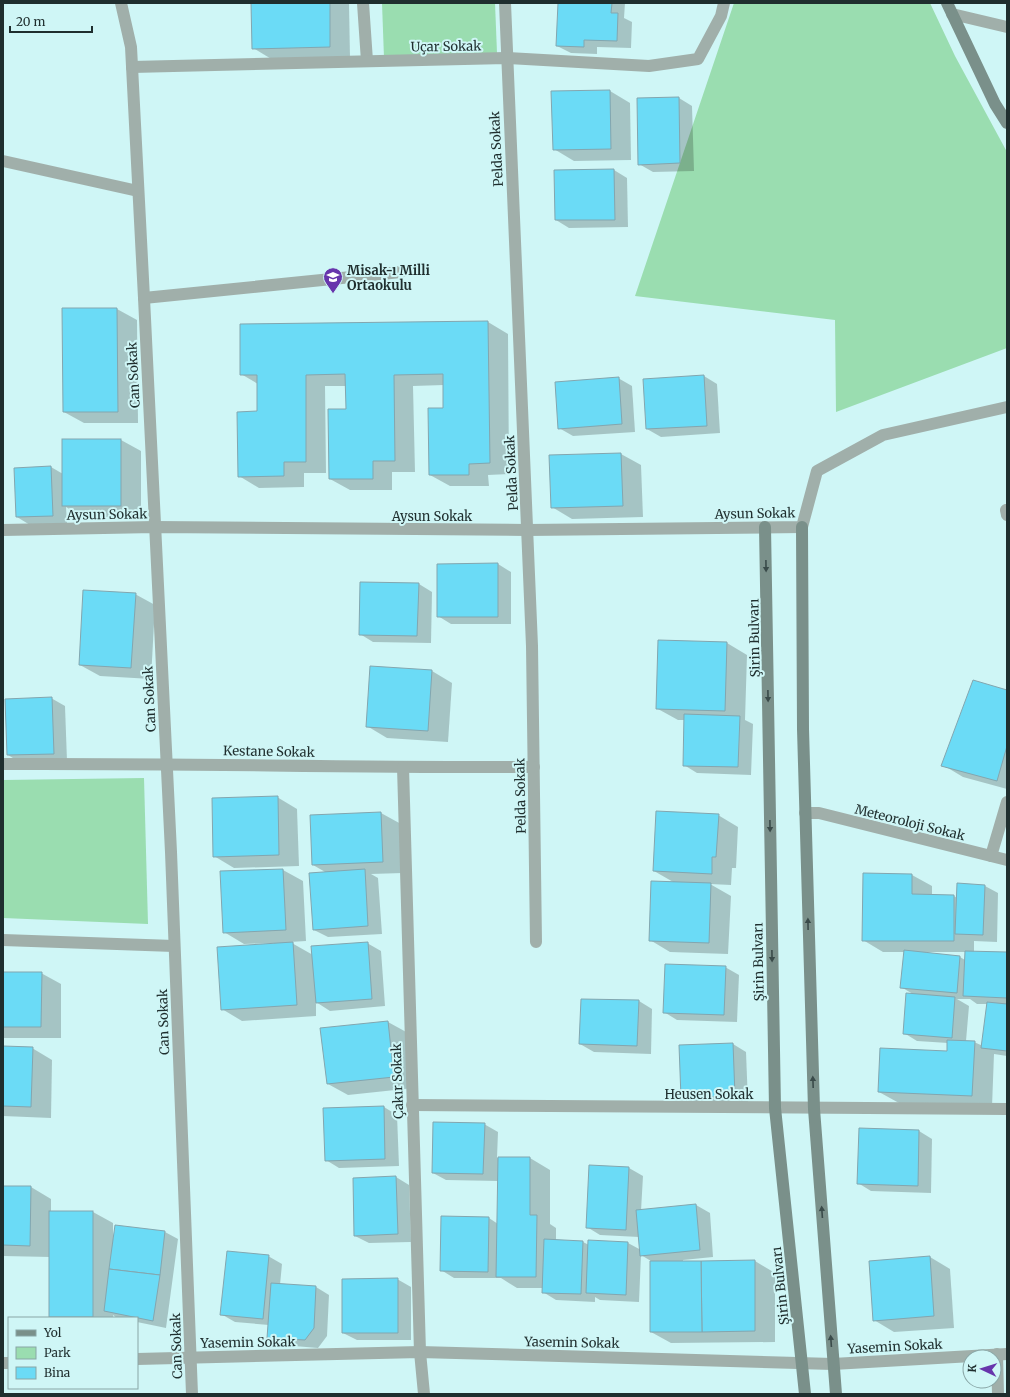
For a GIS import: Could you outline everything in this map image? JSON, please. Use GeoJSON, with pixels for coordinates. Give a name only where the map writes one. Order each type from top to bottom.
{"type":"FeatureCollection","features":[{"type":"Feature","properties":{"kind":"main road"},"geometry":{"type":"LineString","coordinates":[[950,8],[996,104],[1007,123]]}},
{"type":"Feature","properties":{"kind":"main road","name":"Şirin Bulvarı"},"geometry":{"type":"LineString","coordinates":[[766,527],[775,1108],[802,1362],[804,1394]]}},
{"type":"Feature","properties":{"kind":"main road"},"geometry":{"type":"LineString","coordinates":[[802,527],[805,813],[814,1109],[836,1394]]}},
{"type":"Feature","properties":{"kind":"street","name":"Can Sokak"},"geometry":{"type":"LineString","coordinates":[[121,3],[131,47],[144,298],[166,763],[192,1394]]}},
{"type":"Feature","properties":{"kind":"street"},"geometry":{"type":"LineString","coordinates":[[363,3],[367,61]]}},
{"type":"Feature","properties":{"kind":"street","name":"Pelda Sokak"},"geometry":{"type":"LineString","coordinates":[[505,3],[506,58],[527,530],[534,767],[536,942]]}},
{"type":"Feature","properties":{"kind":"street","name":"Uçar Sokak"},"geometry":{"type":"LineString","coordinates":[[132,67],[506,58],[648,66],[698,59],[721,16],[724,3]]}},
{"type":"Feature","properties":{"kind":"street"},"geometry":{"type":"LineString","coordinates":[[950,8],[1007,27]]}},
{"type":"Feature","properties":{"kind":"street"},"geometry":{"type":"LineString","coordinates":[[3,161],[138,191]]}},
{"type":"Feature","properties":{"kind":"street"},"geometry":{"type":"LineString","coordinates":[[144,298],[401,272]]}},
{"type":"Feature","properties":{"kind":"street","name":"Aysun Sokak"},"geometry":{"type":"LineString","coordinates":[[3,530],[154,527],[527,530],[802,527],[817,471],[883,435],[1007,406]]}},
{"type":"Feature","properties":{"kind":"street","name":"Kestane Sokak"},"geometry":{"type":"LineString","coordinates":[[3,764],[166,763],[403,767],[534,767]]}},
{"type":"Feature","properties":{"kind":"street","name":"Çakır Sokak"},"geometry":{"type":"LineString","coordinates":[[403,767],[420,1352],[424,1394]]}},
{"type":"Feature","properties":{"kind":"street"},"geometry":{"type":"LineString","coordinates":[[991,856],[1007,802]]}},
{"type":"Feature","properties":{"kind":"street","name":"Meteoroloji Sokak"},"geometry":{"type":"LineString","coordinates":[[805,813],[819,813],[1007,860]]}},
{"type":"Feature","properties":{"kind":"street"},"geometry":{"type":"LineString","coordinates":[[3,940],[174,946]]}},
{"type":"Feature","properties":{"kind":"street","name":"Heusen Sokak"},"geometry":{"type":"LineString","coordinates":[[412,1105],[814,1109],[1007,1109]]}},
{"type":"Feature","properties":{"kind":"street","name":"Yasemin Sokak"},"geometry":{"type":"LineString","coordinates":[[138,1358],[420,1352],[833,1364],[962,1356]]}},
{"type":"Feature","properties":{"kind":"green space"},"geometry":{"type":"Polygon","coordinates":[[[382,3],[495,3],[497,53],[384,58],[382,3]]]}},
{"type":"Feature","properties":{"kind":"green space"},"geometry":{"type":"Polygon","coordinates":[[[734,3],[930,3],[955,56],[1007,152],[1007,348],[836,412],[835,320],[635,296],[734,3]]]}},
{"type":"Feature","properties":{"kind":"green space"},"geometry":{"type":"Polygon","coordinates":[[[144,778],[148,924],[3,918],[3,780],[144,778]]]}},
{"type":"Feature","properties":{"kind":"building"},"geometry":{"type":"Polygon","coordinates":[[[251,3],[330,3],[330,47],[252,49],[251,3]]]}},
{"type":"Feature","properties":{"kind":"building"},"geometry":{"type":"Polygon","coordinates":[[[558,3],[612,3],[611,13],[618,13],[617,41],[584,40],[584,47],[556,46],[558,3]]]}},
{"type":"Feature","properties":{"kind":"building"},"geometry":{"type":"Polygon","coordinates":[[[610,90],[611,149],[553,150],[551,91],[610,90]]]}},
{"type":"Feature","properties":{"kind":"building"},"geometry":{"type":"Polygon","coordinates":[[[679,97],[680,163],[638,165],[637,98],[679,97]]]}},
{"type":"Feature","properties":{"kind":"building"},"geometry":{"type":"Polygon","coordinates":[[[614,169],[615,220],[555,220],[554,170],[614,169]]]}},
{"type":"Feature","properties":{"kind":"building"},"geometry":{"type":"Polygon","coordinates":[[[62,308],[117,308],[118,412],[63,412],[62,308]]]}},
{"type":"Feature","properties":{"kind":"building"},"geometry":{"type":"Polygon","coordinates":[[[488,321],[490,463],[469,464],[469,475],[429,475],[428,408],[443,408],[443,374],[394,375],[395,461],[373,461],[373,479],[329,479],[328,409],[346,409],[345,374],[306,375],[306,462],[284,462],[284,476],[238,477],[237,412],[257,411],[257,375],[240,375],[240,324],[488,321]]]}},
{"type":"Feature","properties":{"kind":"building"},"geometry":{"type":"Polygon","coordinates":[[[704,375],[707,426],[646,429],[643,379],[704,375]]]}},
{"type":"Feature","properties":{"kind":"building"},"geometry":{"type":"Polygon","coordinates":[[[619,377],[622,424],[558,429],[555,382],[619,377]]]}},
{"type":"Feature","properties":{"kind":"building"},"geometry":{"type":"Polygon","coordinates":[[[62,439],[121,439],[121,506],[62,506],[62,439]]]}},
{"type":"Feature","properties":{"kind":"building"},"geometry":{"type":"Polygon","coordinates":[[[621,453],[623,506],[551,508],[549,455],[621,453]]]}},
{"type":"Feature","properties":{"kind":"building"},"geometry":{"type":"Polygon","coordinates":[[[51,466],[53,516],[16,517],[14,468],[51,466]]]}},
{"type":"Feature","properties":{"kind":"building"},"geometry":{"type":"Polygon","coordinates":[[[498,563],[498,617],[437,617],[437,564],[498,563]]]}},
{"type":"Feature","properties":{"kind":"building"},"geometry":{"type":"Polygon","coordinates":[[[360,582],[419,583],[417,636],[359,635],[360,582]]]}},
{"type":"Feature","properties":{"kind":"building"},"geometry":{"type":"Polygon","coordinates":[[[83,590],[136,593],[131,668],[79,665],[83,590]]]}},
{"type":"Feature","properties":{"kind":"building"},"geometry":{"type":"Polygon","coordinates":[[[658,640],[727,642],[725,711],[656,709],[658,640]]]}},
{"type":"Feature","properties":{"kind":"building"},"geometry":{"type":"Polygon","coordinates":[[[370,666],[432,670],[428,731],[366,727],[370,666]]]}},
{"type":"Feature","properties":{"kind":"building"},"geometry":{"type":"Polygon","coordinates":[[[973,680],[1007,690],[1007,746],[997,781],[941,766],[973,680]]]}},
{"type":"Feature","properties":{"kind":"building"},"geometry":{"type":"Polygon","coordinates":[[[52,697],[54,754],[7,755],[5,699],[52,697]]]}},
{"type":"Feature","properties":{"kind":"building"},"geometry":{"type":"Polygon","coordinates":[[[684,714],[740,716],[738,767],[683,766],[684,714]]]}},
{"type":"Feature","properties":{"kind":"building"},"geometry":{"type":"Polygon","coordinates":[[[278,796],[279,855],[213,857],[212,798],[278,796]]]}},
{"type":"Feature","properties":{"kind":"building"},"geometry":{"type":"Polygon","coordinates":[[[656,811],[719,814],[716,857],[712,857],[712,874],[653,871],[656,811]]]}},
{"type":"Feature","properties":{"kind":"building"},"geometry":{"type":"Polygon","coordinates":[[[381,812],[383,862],[312,865],[310,815],[381,812]]]}},
{"type":"Feature","properties":{"kind":"building"},"geometry":{"type":"Polygon","coordinates":[[[283,869],[286,930],[223,933],[220,871],[283,869]]]}},
{"type":"Feature","properties":{"kind":"building"},"geometry":{"type":"Polygon","coordinates":[[[365,869],[368,926],[313,930],[309,873],[365,869]]]}},
{"type":"Feature","properties":{"kind":"building"},"geometry":{"type":"Polygon","coordinates":[[[863,873],[912,874],[912,894],[954,895],[954,941],[862,941],[863,873]]]}},
{"type":"Feature","properties":{"kind":"building"},"geometry":{"type":"Polygon","coordinates":[[[651,881],[711,883],[709,943],[649,941],[651,881]]]}},
{"type":"Feature","properties":{"kind":"building"},"geometry":{"type":"Polygon","coordinates":[[[957,883],[985,885],[983,935],[955,934],[957,883]]]}},
{"type":"Feature","properties":{"kind":"building"},"geometry":{"type":"Polygon","coordinates":[[[293,942],[297,1005],[221,1010],[217,947],[293,942]]]}},
{"type":"Feature","properties":{"kind":"building"},"geometry":{"type":"Polygon","coordinates":[[[368,942],[372,999],[316,1003],[311,946],[368,942]]]}},
{"type":"Feature","properties":{"kind":"building"},"geometry":{"type":"Polygon","coordinates":[[[904,950],[960,956],[957,993],[900,988],[904,950]]]}},
{"type":"Feature","properties":{"kind":"building"},"geometry":{"type":"Polygon","coordinates":[[[965,951],[1007,952],[1007,998],[963,996],[965,951]]]}},
{"type":"Feature","properties":{"kind":"building"},"geometry":{"type":"Polygon","coordinates":[[[665,964],[726,966],[724,1015],[663,1013],[665,964]]]}},
{"type":"Feature","properties":{"kind":"building"},"geometry":{"type":"Polygon","coordinates":[[[3,972],[42,972],[41,1027],[3,1027],[3,972]]]}},
{"type":"Feature","properties":{"kind":"building"},"geometry":{"type":"Polygon","coordinates":[[[906,993],[955,997],[952,1038],[903,1034],[906,993]]]}},
{"type":"Feature","properties":{"kind":"building"},"geometry":{"type":"Polygon","coordinates":[[[581,999],[639,1000],[637,1046],[579,1044],[581,999]]]}},
{"type":"Feature","properties":{"kind":"building"},"geometry":{"type":"Polygon","coordinates":[[[987,1002],[1007,1004],[1007,1051],[981,1048],[987,1002]]]}},
{"type":"Feature","properties":{"kind":"building"},"geometry":{"type":"Polygon","coordinates":[[[388,1021],[394,1077],[327,1084],[320,1028],[388,1021]]]}},
{"type":"Feature","properties":{"kind":"building"},"geometry":{"type":"Polygon","coordinates":[[[947,1040],[975,1041],[972,1096],[878,1092],[880,1048],[947,1051],[947,1040]]]}},
{"type":"Feature","properties":{"kind":"building"},"geometry":{"type":"Polygon","coordinates":[[[733,1043],[735,1096],[681,1098],[679,1045],[733,1043]]]}},
{"type":"Feature","properties":{"kind":"building"},"geometry":{"type":"Polygon","coordinates":[[[3,1046],[33,1047],[31,1107],[3,1106],[3,1046]]]}},
{"type":"Feature","properties":{"kind":"building"},"geometry":{"type":"Polygon","coordinates":[[[384,1106],[385,1159],[325,1161],[323,1108],[384,1106]]]}},
{"type":"Feature","properties":{"kind":"building"},"geometry":{"type":"Polygon","coordinates":[[[433,1122],[485,1123],[483,1174],[432,1173],[433,1122]]]}},
{"type":"Feature","properties":{"kind":"building"},"geometry":{"type":"Polygon","coordinates":[[[859,1128],[919,1130],[918,1186],[857,1184],[859,1128]]]}},
{"type":"Feature","properties":{"kind":"building"},"geometry":{"type":"Polygon","coordinates":[[[498,1157],[530,1157],[530,1215],[537,1215],[536,1277],[496,1277],[498,1157]]]}},
{"type":"Feature","properties":{"kind":"building"},"geometry":{"type":"Polygon","coordinates":[[[589,1165],[629,1167],[626,1230],[586,1228],[589,1165]]]}},
{"type":"Feature","properties":{"kind":"building"},"geometry":{"type":"Polygon","coordinates":[[[396,1176],[398,1234],[354,1236],[353,1178],[396,1176]]]}},
{"type":"Feature","properties":{"kind":"building"},"geometry":{"type":"Polygon","coordinates":[[[3,1186],[31,1186],[30,1246],[3,1245],[3,1186]]]}},
{"type":"Feature","properties":{"kind":"building"},"geometry":{"type":"Polygon","coordinates":[[[696,1204],[700,1250],[640,1256],[636,1210],[696,1204]]]}},
{"type":"Feature","properties":{"kind":"building"},"geometry":{"type":"Polygon","coordinates":[[[49,1211],[93,1211],[93,1317],[49,1317],[49,1211]]]}},
{"type":"Feature","properties":{"kind":"building"},"geometry":{"type":"Polygon","coordinates":[[[441,1216],[489,1217],[488,1272],[440,1271],[441,1216]]]}},
{"type":"Feature","properties":{"kind":"building"},"geometry":{"type":"Polygon","coordinates":[[[115,1225],[165,1231],[160,1275],[109,1269],[115,1225]]]}},
{"type":"Feature","properties":{"kind":"building"},"geometry":{"type":"Polygon","coordinates":[[[544,1239],[583,1241],[581,1294],[542,1293],[544,1239]]]}},
{"type":"Feature","properties":{"kind":"building"},"geometry":{"type":"Polygon","coordinates":[[[588,1240],[628,1242],[626,1295],[586,1293],[588,1240]]]}},
{"type":"Feature","properties":{"kind":"building"},"geometry":{"type":"Polygon","coordinates":[[[227,1251],[269,1255],[263,1319],[220,1315],[227,1251]]]}},
{"type":"Feature","properties":{"kind":"building"},"geometry":{"type":"Polygon","coordinates":[[[930,1256],[934,1316],[873,1321],[869,1261],[930,1256]]]}},
{"type":"Feature","properties":{"kind":"building"},"geometry":{"type":"Polygon","coordinates":[[[755,1260],[755,1331],[702,1332],[701,1261],[755,1260]]]}},
{"type":"Feature","properties":{"kind":"building"},"geometry":{"type":"Polygon","coordinates":[[[650,1261],[701,1261],[702,1332],[650,1332],[650,1261]]]}},
{"type":"Feature","properties":{"kind":"building"},"geometry":{"type":"Polygon","coordinates":[[[109,1269],[160,1275],[153,1321],[104,1311],[109,1269]]]}},
{"type":"Feature","properties":{"kind":"building"},"geometry":{"type":"Polygon","coordinates":[[[398,1278],[398,1333],[342,1333],[342,1279],[398,1278]]]}},
{"type":"Feature","properties":{"kind":"building"},"geometry":{"type":"Polygon","coordinates":[[[271,1283],[316,1286],[314,1328],[305,1340],[267,1338],[271,1283]]]}},
{"type":"Feature","properties":{"kind":"place","name":"Misak-ı Milli Ortaokulu"},"geometry":{"type":"Point","coordinates":[333,294]}}]}
